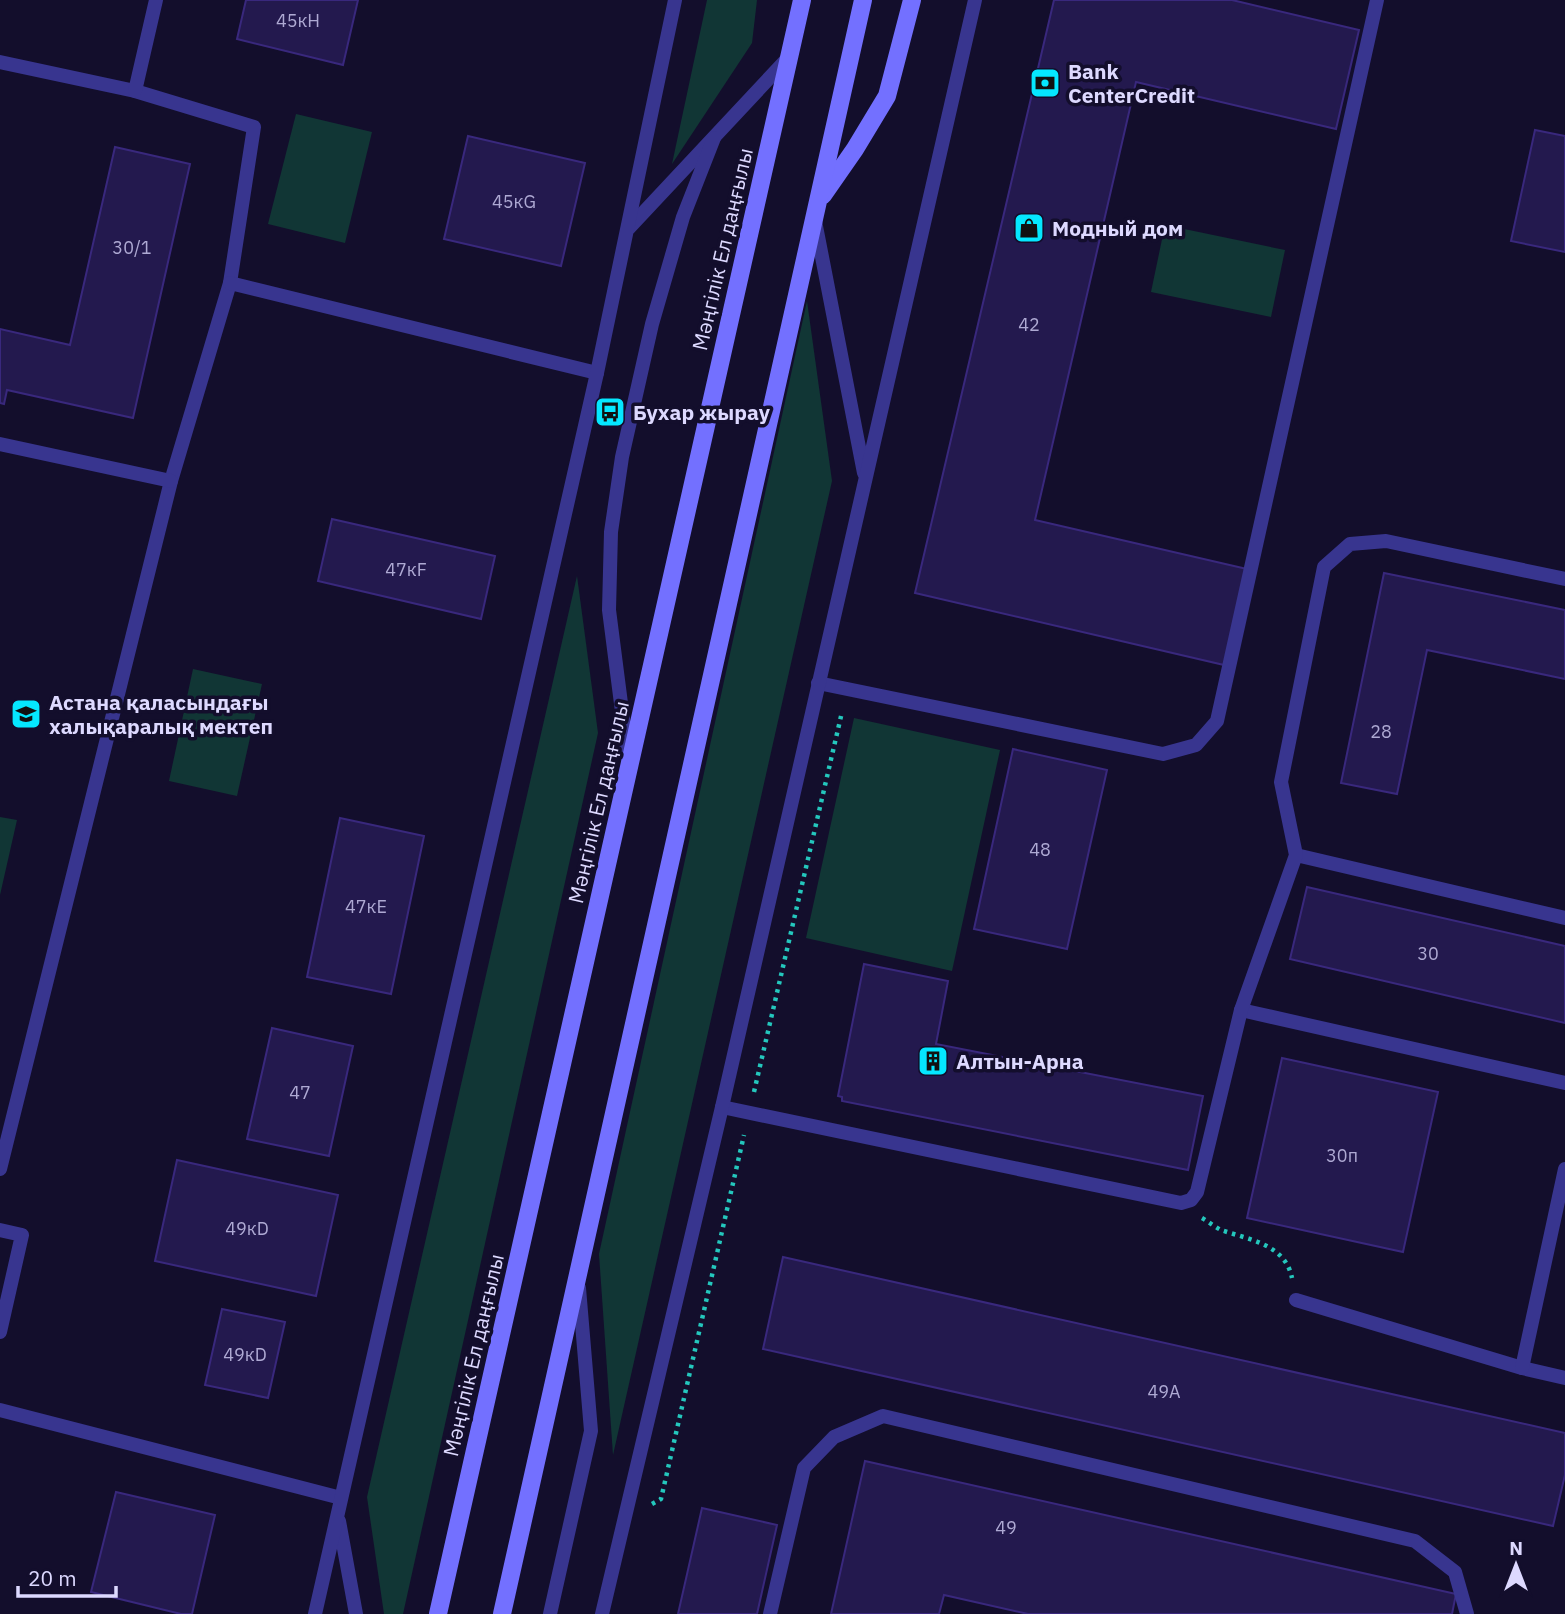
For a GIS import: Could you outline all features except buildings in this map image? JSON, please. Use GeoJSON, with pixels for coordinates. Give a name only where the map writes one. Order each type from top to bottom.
{"type":"FeatureCollection","features":[{"type":"Feature","properties":{"kind":"main road"},"geometry":{"type":"LineString","coordinates":[[787,0],[794,30]]}},
{"type":"Feature","properties":{"kind":"main road","name":"Мәңгілік Ел даңғылы"},"geometry":{"type":"LineString","coordinates":[[438,1614],[802,0]]}},
{"type":"Feature","properties":{"kind":"main road"},"geometry":{"type":"LineString","coordinates":[[502,1614],[863,0]]}},
{"type":"Feature","properties":{"kind":"main road"},"geometry":{"type":"LineString","coordinates":[[816,209],[887,96],[912,0]]}},
{"type":"Feature","properties":{"kind":"lane"},"geometry":{"type":"LineString","coordinates":[[135,91],[156,0]]}},
{"type":"Feature","properties":{"kind":"lane"},"geometry":{"type":"LineString","coordinates":[[315,1614],[597,373],[675,0]]}},
{"type":"Feature","properties":{"kind":"lane"},"geometry":{"type":"LineString","coordinates":[[602,1614],[722,1107],[975,0]]}},
{"type":"Feature","properties":{"kind":"lane"},"geometry":{"type":"LineString","coordinates":[[818,683],[1163,754],[1196,746],[1217,721],[1377,0]]}},
{"type":"Feature","properties":{"kind":"lane"},"geometry":{"type":"LineString","coordinates":[[629,229],[788,58]]}},
{"type":"Feature","properties":{"kind":"lane"},"geometry":{"type":"LineString","coordinates":[[0,62],[135,91],[254,127],[230,283],[171,481],[0,1169]]}},
{"type":"Feature","properties":{"kind":"lane"},"geometry":{"type":"LineString","coordinates":[[629,766],[609,610],[611,532],[622,457],[652,324],[683,217],[714,138]]}},
{"type":"Feature","properties":{"kind":"lane"},"geometry":{"type":"LineString","coordinates":[[816,209],[865,478]]}},
{"type":"Feature","properties":{"kind":"lane"},"geometry":{"type":"LineString","coordinates":[[230,283],[597,373]]}},
{"type":"Feature","properties":{"kind":"lane"},"geometry":{"type":"LineString","coordinates":[[0,444],[171,481]]}},
{"type":"Feature","properties":{"kind":"lane"},"geometry":{"type":"LineString","coordinates":[[722,1107],[1181,1203],[1191,1200],[1197,1192],[1241,1010],[1296,855],[1281,782],[1324,567],[1350,544],[1386,541],[1565,579]]}},
{"type":"Feature","properties":{"kind":"lane"},"geometry":{"type":"LineString","coordinates":[[1296,855],[1565,918]]}},
{"type":"Feature","properties":{"kind":"lane"},"geometry":{"type":"LineString","coordinates":[[1241,1010],[1565,1083]]}},
{"type":"Feature","properties":{"kind":"lane"},"geometry":{"type":"LineString","coordinates":[[1522,1368],[1565,1169]]}},
{"type":"Feature","properties":{"kind":"lane"},"geometry":{"type":"LineString","coordinates":[[0,1230],[22,1235],[0,1332]]}},
{"type":"Feature","properties":{"kind":"lane"},"geometry":{"type":"LineString","coordinates":[[550,1614],[591,1431],[578,1282]]}},
{"type":"Feature","properties":{"kind":"lane"},"geometry":{"type":"LineString","coordinates":[[1296,1300],[1522,1368],[1565,1378]]}},
{"type":"Feature","properties":{"kind":"lane"},"geometry":{"type":"LineString","coordinates":[[0,1410],[341,1498]]}},
{"type":"Feature","properties":{"kind":"lane"},"geometry":{"type":"LineString","coordinates":[[770,1614],[804,1468],[834,1437],[883,1416],[1415,1541],[1455,1572],[1467,1614]]}},
{"type":"Feature","properties":{"kind":"lane"},"geometry":{"type":"LineString","coordinates":[[338,1513],[356,1614]]}},
{"type":"Feature","properties":{"kind":"path"},"geometry":{"type":"LineString","coordinates":[[1191,1200],[1197,1214],[1218,1229],[1276,1250],[1289,1266],[1296,1300]]}},
{"type":"Feature","properties":{"kind":"green space"},"geometry":{"type":"Polygon","coordinates":[[[707,0],[757,0],[752,43],[672,164],[707,0]]]}},
{"type":"Feature","properties":{"kind":"green space"},"geometry":{"type":"Polygon","coordinates":[[[296,114],[372,132],[345,243],[268,224],[296,114]]]}},
{"type":"Feature","properties":{"kind":"green space"},"geometry":{"type":"Polygon","coordinates":[[[1165,225],[1285,250],[1271,317],[1151,292],[1165,225]]]}},
{"type":"Feature","properties":{"kind":"green space"},"geometry":{"type":"Polygon","coordinates":[[[807,301],[832,481],[613,1455],[599,1254],[807,301]]]}},
{"type":"Feature","properties":{"kind":"green space"},"geometry":{"type":"Polygon","coordinates":[[[577,576],[598,733],[403,1614],[384,1614],[367,1497],[577,576]]]}},
{"type":"Feature","properties":{"kind":"green space"},"geometry":{"type":"Polygon","coordinates":[[[193,669],[262,684],[237,796],[169,781],[193,669]]]}},
{"type":"Feature","properties":{"kind":"green space"},"geometry":{"type":"Polygon","coordinates":[[[854,718],[1000,750],[952,971],[806,938],[854,718]]]}},
{"type":"Feature","properties":{"kind":"green space"},"geometry":{"type":"Polygon","coordinates":[[[0,817],[17,820],[0,895],[0,817]]]}},
{"type":"Feature","properties":{"kind":"place","name":"Bank CenterCredit"},"geometry":{"type":"Point","coordinates":[1045,83]}},
{"type":"Feature","properties":{"kind":"place","name":"Модный дом"},"geometry":{"type":"Point","coordinates":[1029,228]}},
{"type":"Feature","properties":{"kind":"place","name":"Бухар жырау"},"geometry":{"type":"Point","coordinates":[610,412]}},
{"type":"Feature","properties":{"kind":"place","name":"Астана қаласындағы халықаралық мектеп"},"geometry":{"type":"Point","coordinates":[26,714]}},
{"type":"Feature","properties":{"kind":"place","name":"Алтын-Арна"},"geometry":{"type":"Point","coordinates":[933,1061]}}]}
